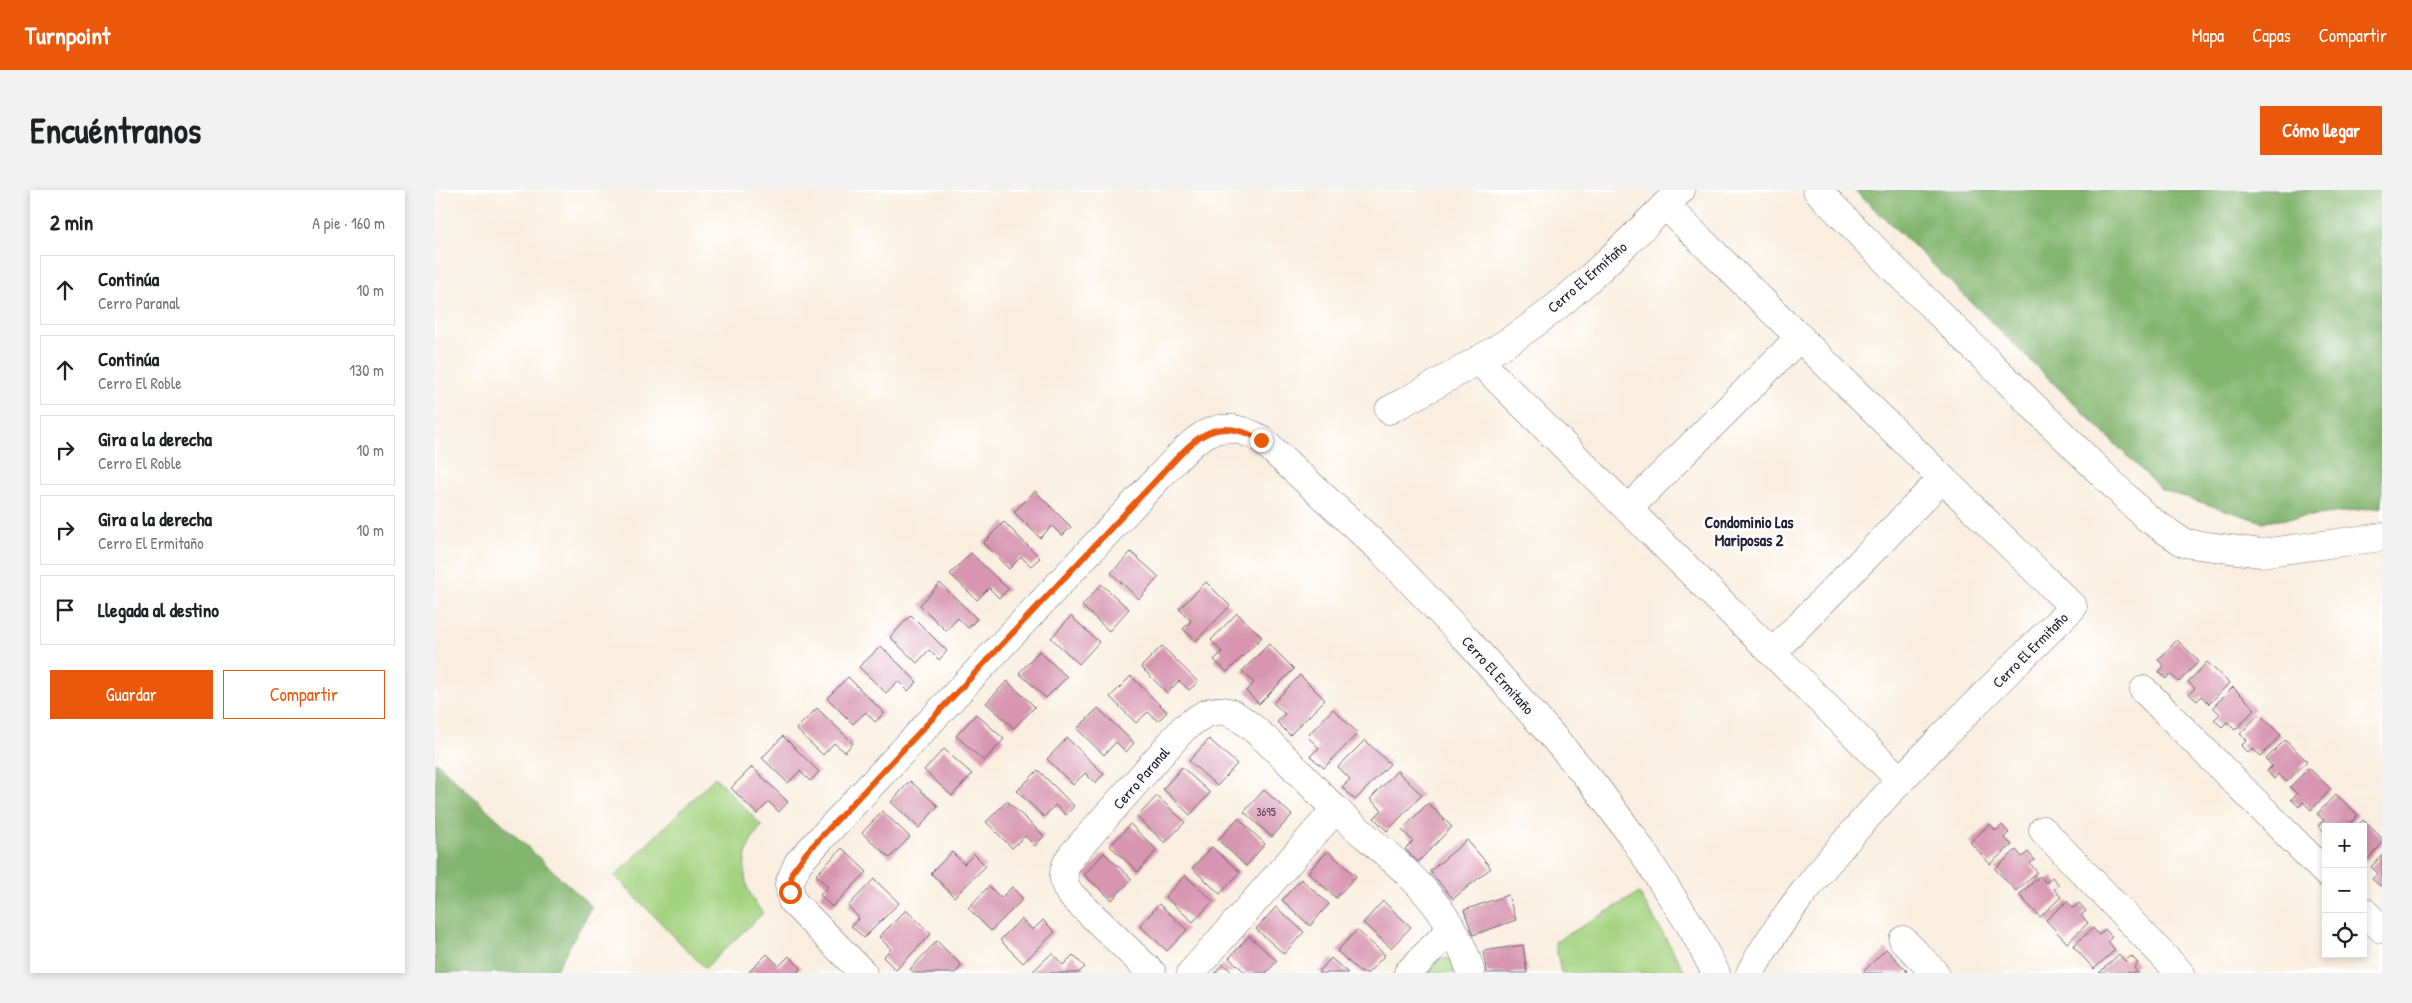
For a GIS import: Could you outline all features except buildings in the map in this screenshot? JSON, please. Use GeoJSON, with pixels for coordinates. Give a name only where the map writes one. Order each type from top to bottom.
{"type":"FeatureCollection","features":[{"type":"Feature","properties":{"kind":"street"},"geometry":{"type":"LineString","coordinates":[[1817,190],[1891,266],[2146,517],[2184,543],[2261,553],[2382,537]]}},
{"type":"Feature","properties":{"kind":"street","name":"Cerro El Ermitaño"},"geometry":{"type":"LineString","coordinates":[[1389,410],[1479,360],[1518,335],[1593,275],[1673,198],[1800,337],[2073,607],[1900,780],[1821,870],[1764,946],[1750,973]]}},
{"type":"Feature","properties":{"kind":"street"},"geometry":{"type":"LineString","coordinates":[[1628,510],[1800,337]]}},
{"type":"Feature","properties":{"kind":"street"},"geometry":{"type":"LineString","coordinates":[[1479,360],[1900,780]]}},
{"type":"Feature","properties":{"kind":"street","name":"Cerro El Ermitaño"},"geometry":{"type":"LineString","coordinates":[[863,973],[793,901],[789,884],[792,872],[807,852],[1159,477],[1200,436],[1214,430],[1228,428],[1240,430],[1261,440],[1382,551],[1467,640],[1595,786],[1632,836],[1692,928],[1716,973]]}},
{"type":"Feature","properties":{"kind":"street"},"geometry":{"type":"LineString","coordinates":[[1772,652],[1942,479]]}},
{"type":"Feature","properties":{"kind":"street"},"geometry":{"type":"LineString","coordinates":[[2144,690],[2322,869]]}},
{"type":"Feature","properties":{"kind":"street","name":"Cerro Paranal"},"geometry":{"type":"LineString","coordinates":[[1152,973],[1070,894],[1065,886],[1064,870],[1072,855],[1184,728],[1206,712],[1228,712],[1239,717],[1335,809],[1408,874],[1439,908],[1461,944],[1471,973]]}},
{"type":"Feature","properties":{"kind":"street"},"geometry":{"type":"LineString","coordinates":[[1191,973],[1335,809]]}},
{"type":"Feature","properties":{"kind":"street"},"geometry":{"type":"LineString","coordinates":[[2043,830],[2180,973]]}},
{"type":"Feature","properties":{"kind":"street"},"geometry":{"type":"LineString","coordinates":[[2366,913],[2382,929]]}},
{"type":"Feature","properties":{"kind":"street"},"geometry":{"type":"LineString","coordinates":[[1408,973],[1451,929]]}},
{"type":"Feature","properties":{"kind":"street"},"geometry":{"type":"LineString","coordinates":[[1903,940],[1935,973]]}},
{"type":"Feature","properties":{"kind":"green space"},"geometry":{"type":"Polygon","coordinates":[[[1854,190],[2382,190],[2382,507],[2263,522],[2162,490],[1912,244],[1854,190]]]}},
{"type":"Feature","properties":{"kind":"green space"},"geometry":{"type":"Polygon","coordinates":[[[435,761],[592,907],[554,973],[435,973],[435,761]]]}},
{"type":"Feature","properties":{"kind":"green space"},"geometry":{"type":"Polygon","coordinates":[[[715,777],[762,826],[748,847],[745,858],[745,870],[746,882],[750,893],[763,913],[705,968],[615,876],[715,777]]]}},
{"type":"Feature","properties":{"kind":"green space"},"geometry":{"type":"Polygon","coordinates":[[[1639,893],[1686,973],[1561,973],[1555,942],[1639,893]]]}},
{"type":"Feature","properties":{"kind":"green space"},"geometry":{"type":"Polygon","coordinates":[[[1441,958],[1450,959],[1456,966],[1457,973],[1427,973],[1441,958]]]}},
{"type":"Feature","properties":{"kind":"district","name":"Condominio Las Mariposas 2"},"geometry":{"type":"Point","coordinates":[1749,531]}},
{"type":"Feature","properties":{"kind":"route"},"geometry":{"type":"LineString","coordinates":[[790,892],[789,884],[792,872],[807,852],[1159,477],[1200,436],[1214,430],[1228,428],[1240,430],[1261,440]]}}]}
